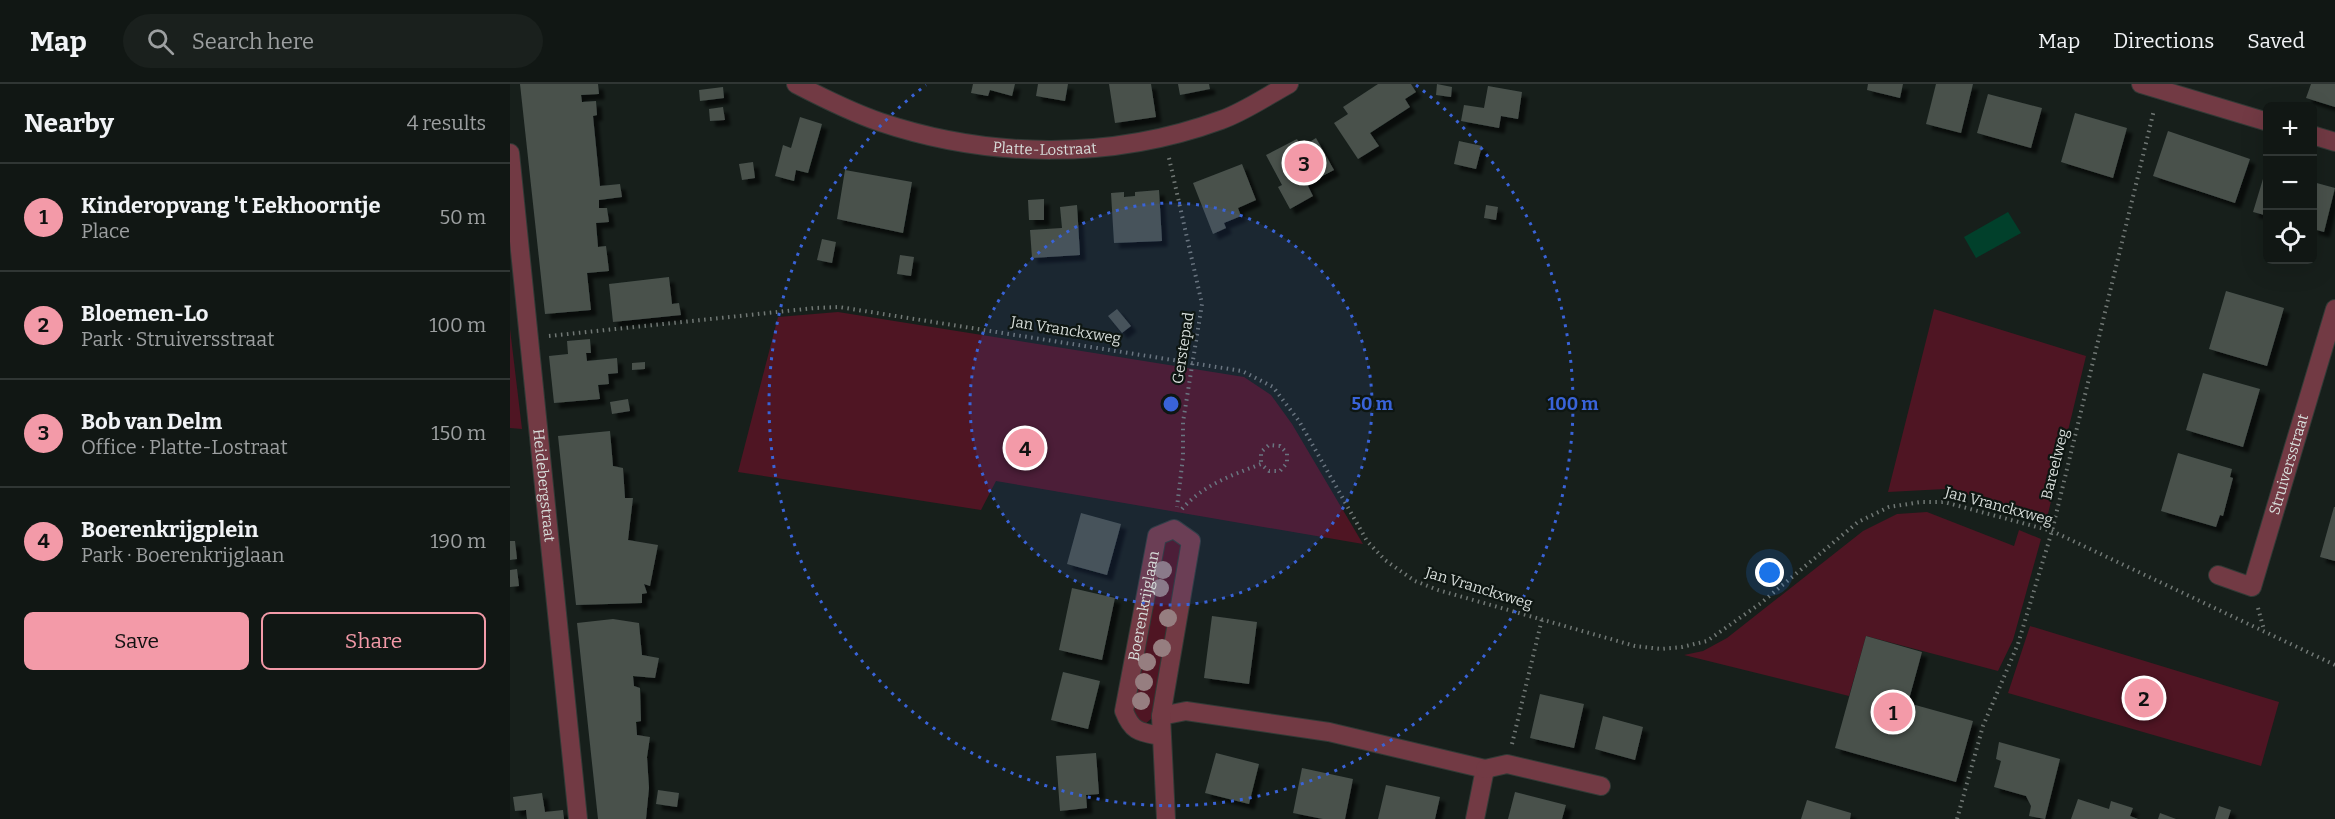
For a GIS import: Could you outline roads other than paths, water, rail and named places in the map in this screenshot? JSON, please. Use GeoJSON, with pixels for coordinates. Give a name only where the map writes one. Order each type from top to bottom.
{"type":"FeatureCollection","features":[{"type":"Feature","properties":{"kind":"street","name":"Platte-Lostraat"},"geometry":{"type":"LineString","coordinates":[[796,84],[880,122],[935,136],[1010,148],[1068,150],[1164,138],[1223,120],[1289,84]]}},
{"type":"Feature","properties":{"kind":"street"},"geometry":{"type":"LineString","coordinates":[[2141,84],[2263,121]]}},
{"type":"Feature","properties":{"kind":"street"},"geometry":{"type":"LineString","coordinates":[[2317,136],[2335,142]]}},
{"type":"Feature","properties":{"kind":"street","name":"Heidebergstraat"},"geometry":{"type":"LineString","coordinates":[[510,153],[579,819]]}},
{"type":"Feature","properties":{"kind":"street","name":"Struiversstraat"},"geometry":{"type":"LineString","coordinates":[[2218,575],[2252,586],[2335,309]]}},
{"type":"Feature","properties":{"kind":"street","name":"Boerenkrijglaan"},"geometry":{"type":"LineString","coordinates":[[1160,736],[1136,731],[1129,723],[1124,711],[1157,536],[1174,529],[1191,541],[1161,716],[1160,736],[1166,819]]}},
{"type":"Feature","properties":{"kind":"street"},"geometry":{"type":"LineString","coordinates":[[1165,695],[1186,711]]}},
{"type":"Feature","properties":{"kind":"street"},"geometry":{"type":"LineString","coordinates":[[1161,716],[1186,711],[1329,732],[1485,769],[1508,764],[1601,786]]}},
{"type":"Feature","properties":{"kind":"street"},"geometry":{"type":"LineString","coordinates":[[1475,819],[1485,769]]}},
{"type":"Feature","properties":{"kind":"place","name":"Bob van Delm"},"geometry":{"type":"Point","coordinates":[1304,163]}},
{"type":"Feature","properties":{"kind":"place","name":"Boerenkrijgplein"},"geometry":{"type":"Point","coordinates":[1025,448]}},
{"type":"Feature","properties":{"kind":"place","name":"Bloemen-Lo"},"geometry":{"type":"Point","coordinates":[2144,698]}},
{"type":"Feature","properties":{"kind":"place","name":"Kinderopvang 't Eekhoorntje"},"geometry":{"type":"Point","coordinates":[1893,712]}}]}
